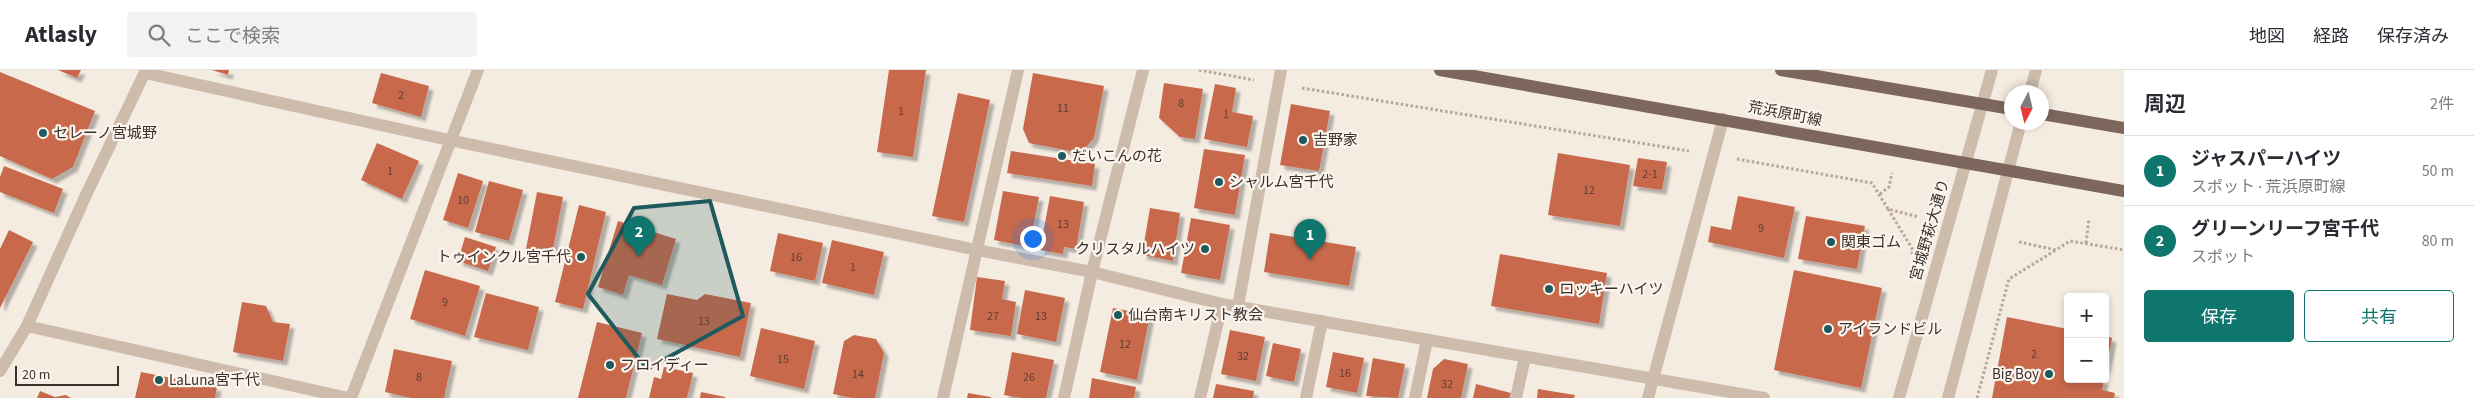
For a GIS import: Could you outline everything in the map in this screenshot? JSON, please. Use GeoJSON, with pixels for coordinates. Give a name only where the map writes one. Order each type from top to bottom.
{"type":"FeatureCollection","features":[{"type":"Feature","properties":{"kind":"main road","name":"荒浜原町線"},"geometry":{"type":"LineString","coordinates":[[1440,70],[2124,191]]}},
{"type":"Feature","properties":{"kind":"main road"},"geometry":{"type":"LineString","coordinates":[[1781,70],[2004,108]]}},
{"type":"Feature","properties":{"kind":"main road"},"geometry":{"type":"LineString","coordinates":[[2049,115],[2124,128]]}},
{"type":"Feature","properties":{"kind":"street"},"geometry":{"type":"LineString","coordinates":[[27,326],[350,398],[449,140],[478,70]]}},
{"type":"Feature","properties":{"kind":"street"},"geometry":{"type":"LineString","coordinates":[[943,398],[1018,70]]}},
{"type":"Feature","properties":{"kind":"street"},"geometry":{"type":"LineString","coordinates":[[1064,398],[1092,272],[1143,70]]}},
{"type":"Feature","properties":{"kind":"street"},"geometry":{"type":"LineString","coordinates":[[1238,306],[1280,84],[1281,70]]}},
{"type":"Feature","properties":{"kind":"street","name":"宮城野萩大通り"},"geometry":{"type":"LineString","coordinates":[[1899,398],[1992,70]]}},
{"type":"Feature","properties":{"kind":"street"},"geometry":{"type":"LineString","coordinates":[[2032,85],[2036,70]]}},
{"type":"Feature","properties":{"kind":"street"},"geometry":{"type":"LineString","coordinates":[[0,371],[27,326],[86,195],[146,72],[449,140],[976,250],[1092,272],[1222,304],[1764,398]]}},
{"type":"Feature","properties":{"kind":"street"},"geometry":{"type":"LineString","coordinates":[[1648,398],[1723,119]]}},
{"type":"Feature","properties":{"kind":"street"},"geometry":{"type":"LineString","coordinates":[[1948,398],[2020,130]]}},
{"type":"Feature","properties":{"kind":"street"},"geometry":{"type":"LineString","coordinates":[[1200,398],[1222,304]]}},
{"type":"Feature","properties":{"kind":"street"},"geometry":{"type":"LineString","coordinates":[[1306,398],[1322,321]]}},
{"type":"Feature","properties":{"kind":"street"},"geometry":{"type":"LineString","coordinates":[[1414,398],[1427,340]]}},
{"type":"Feature","properties":{"kind":"street"},"geometry":{"type":"LineString","coordinates":[[1516,398],[1525,357]]}},
{"type":"Feature","properties":{"kind":"path"},"geometry":{"type":"LineString","coordinates":[[1199,70],[1872,183],[1913,250],[1911,259]]}},
{"type":"Feature","properties":{"kind":"path"},"geometry":{"type":"LineString","coordinates":[[1880,194],[1890,187],[1892,173]]}},
{"type":"Feature","properties":{"kind":"path"},"geometry":{"type":"LineString","coordinates":[[1888,209],[1919,217]]}},
{"type":"Feature","properties":{"kind":"path"},"geometry":{"type":"LineString","coordinates":[[2086,244],[2089,219]]}},
{"type":"Feature","properties":{"kind":"path"},"geometry":{"type":"LineString","coordinates":[[1977,398],[2009,279],[2070,241],[2124,250]]}},
{"type":"Feature","properties":{"kind":"path"},"geometry":{"type":"LineString","coordinates":[[2019,242],[2056,250]]}},
{"type":"Feature","properties":{"kind":"highlighted area"},"geometry":{"type":"Polygon","coordinates":[[[710,201],[743,316],[647,369],[588,294],[634,208],[710,201]]]}},
{"type":"Feature","properties":{"kind":"building"},"geometry":{"type":"Polygon","coordinates":[[[58,70],[81,70],[77,78],[58,70]]]}},
{"type":"Feature","properties":{"kind":"building"},"geometry":{"type":"Polygon","coordinates":[[[212,70],[229,70],[228,75],[212,70]]]}},
{"type":"Feature","properties":{"kind":"building"},"geometry":{"type":"Polygon","coordinates":[[[889,70],[926,70],[913,157],[877,152],[889,70]]]}},
{"type":"Feature","properties":{"kind":"building","name":"セレーノ宮城野"},"geometry":{"type":"Polygon","coordinates":[[[0,72],[95,111],[73,167],[52,179],[0,156],[0,72]]]}},
{"type":"Feature","properties":{"kind":"building"},"geometry":{"type":"Polygon","coordinates":[[[381,73],[429,86],[421,117],[372,103],[381,73]]]}},
{"type":"Feature","properties":{"kind":"building"},"geometry":{"type":"Polygon","coordinates":[[[1033,73],[1104,86],[1094,138],[1081,153],[1029,143],[1023,129],[1033,73]]]}},
{"type":"Feature","properties":{"kind":"building"},"geometry":{"type":"Polygon","coordinates":[[[1164,83],[1203,89],[1195,139],[1180,137],[1159,118],[1164,83]]]}},
{"type":"Feature","properties":{"kind":"building"},"geometry":{"type":"Polygon","coordinates":[[[1215,84],[1236,88],[1232,112],[1253,116],[1247,147],[1204,139],[1215,84]]]}},
{"type":"Feature","properties":{"kind":"building"},"geometry":{"type":"Polygon","coordinates":[[[958,93],[990,100],[964,222],[932,216],[958,93]]]}},
{"type":"Feature","properties":{"kind":"building"},"geometry":{"type":"Polygon","coordinates":[[[1291,104],[1330,111],[1319,171],[1280,165],[1291,104]]]}},
{"type":"Feature","properties":{"kind":"building"},"geometry":{"type":"Polygon","coordinates":[[[377,143],[419,161],[402,199],[361,180],[377,143]]]}},
{"type":"Feature","properties":{"kind":"building","name":"シャルム宮千代"},"geometry":{"type":"Polygon","coordinates":[[[1204,149],[1245,155],[1235,215],[1194,208],[1204,149]]]}},
{"type":"Feature","properties":{"kind":"building"},"geometry":{"type":"Polygon","coordinates":[[[1011,151],[1095,164],[1092,186],[1007,173],[1011,151]]]}},
{"type":"Feature","properties":{"kind":"building"},"geometry":{"type":"Polygon","coordinates":[[[1558,153],[1630,165],[1620,226],[1548,215],[1558,153]]]}},
{"type":"Feature","properties":{"kind":"building"},"geometry":{"type":"Polygon","coordinates":[[[1638,158],[1667,162],[1662,190],[1633,186],[1638,158]]]}},
{"type":"Feature","properties":{"kind":"building"},"geometry":{"type":"Polygon","coordinates":[[[4,166],[63,189],[54,213],[0,192],[0,177],[4,166]]]}},
{"type":"Feature","properties":{"kind":"building"},"geometry":{"type":"Polygon","coordinates":[[[458,173],[483,181],[468,228],[443,220],[458,173]]]}},
{"type":"Feature","properties":{"kind":"building"},"geometry":{"type":"Polygon","coordinates":[[[489,181],[523,190],[509,241],[475,232],[489,181]]]}},
{"type":"Feature","properties":{"kind":"building"},"geometry":{"type":"Polygon","coordinates":[[[1003,191],[1039,197],[1029,247],[994,240],[1003,191]]]}},
{"type":"Feature","properties":{"kind":"building"},"geometry":{"type":"Polygon","coordinates":[[[537,192],[563,197],[552,254],[526,249],[537,192]]]}},
{"type":"Feature","properties":{"kind":"building"},"geometry":{"type":"Polygon","coordinates":[[[1050,196],[1084,202],[1076,249],[1064,247],[1063,254],[1040,250],[1050,196]]]}},
{"type":"Feature","properties":{"kind":"building"},"geometry":{"type":"Polygon","coordinates":[[[1738,196],[1795,207],[1784,258],[1708,242],[1711,226],[1731,230],[1738,196]]]}},
{"type":"Feature","properties":{"kind":"building","name":"トゥインクル宮千代"},"geometry":{"type":"Polygon","coordinates":[[[579,205],[606,212],[583,309],[555,302],[579,205]]]}},
{"type":"Feature","properties":{"kind":"building"},"geometry":{"type":"Polygon","coordinates":[[[1150,208],[1180,213],[1173,261],[1142,255],[1150,208]]]}},
{"type":"Feature","properties":{"kind":"building","name":"関東ゴム"},"geometry":{"type":"Polygon","coordinates":[[[1806,216],[1865,226],[1857,269],[1798,259],[1806,216]]]}},
{"type":"Feature","properties":{"kind":"building","name":"クリスタルハイツ"},"geometry":{"type":"Polygon","coordinates":[[[1191,218],[1230,225],[1220,280],[1181,273],[1191,218]]]}},
{"type":"Feature","properties":{"kind":"building"},"geometry":{"type":"Polygon","coordinates":[[[618,221],[676,239],[662,285],[629,275],[623,295],[598,287],[618,221]]]}},
{"type":"Feature","properties":{"kind":"building"},"geometry":{"type":"Polygon","coordinates":[[[9,230],[33,242],[0,308],[0,249],[9,230]]]}},
{"type":"Feature","properties":{"kind":"building"},"geometry":{"type":"Polygon","coordinates":[[[778,233],[823,243],[815,281],[770,271],[778,233]]]}},
{"type":"Feature","properties":{"kind":"building"},"geometry":{"type":"Polygon","coordinates":[[[1270,233],[1356,247],[1349,286],[1264,272],[1270,233]]]}},
{"type":"Feature","properties":{"kind":"building"},"geometry":{"type":"Polygon","coordinates":[[[465,237],[496,247],[488,271],[458,261],[465,237]]]}},
{"type":"Feature","properties":{"kind":"building"},"geometry":{"type":"Polygon","coordinates":[[[832,240],[884,252],[874,295],[822,283],[832,240]]]}},
{"type":"Feature","properties":{"kind":"building","name":"ロッキーハイツ"},"geometry":{"type":"Polygon","coordinates":[[[1500,254],[1607,273],[1599,324],[1491,306],[1500,254]]]}},
{"type":"Feature","properties":{"kind":"building"},"geometry":{"type":"Polygon","coordinates":[[[425,270],[480,286],[465,336],[410,319],[425,270]]]}},
{"type":"Feature","properties":{"kind":"building","name":"アイランドビル"},"geometry":{"type":"Polygon","coordinates":[[[1794,270],[1882,288],[1861,388],[1774,370],[1794,270]]]}},
{"type":"Feature","properties":{"kind":"building"},"geometry":{"type":"Polygon","coordinates":[[[977,277],[1005,281],[1002,299],[1016,302],[1011,336],[970,330],[977,277]]]}},
{"type":"Feature","properties":{"kind":"building"},"geometry":{"type":"Polygon","coordinates":[[[1025,290],[1065,298],[1056,342],[1017,334],[1025,290]]]}},
{"type":"Feature","properties":{"kind":"building"},"geometry":{"type":"Polygon","coordinates":[[[486,293],[539,307],[528,350],[474,337],[486,293]]]}},
{"type":"Feature","properties":{"kind":"building"},"geometry":{"type":"Polygon","coordinates":[[[667,294],[697,300],[705,294],[751,303],[740,357],[657,339],[667,294]]]}},
{"type":"Feature","properties":{"kind":"building"},"geometry":{"type":"Polygon","coordinates":[[[242,302],[266,306],[273,322],[290,324],[283,361],[233,352],[242,302]]]}},
{"type":"Feature","properties":{"kind":"building"},"geometry":{"type":"Polygon","coordinates":[[[1113,308],[1150,315],[1137,380],[1100,372],[1113,308]]]}},
{"type":"Feature","properties":{"kind":"building"},"geometry":{"type":"Polygon","coordinates":[[[2007,317],[2064,328],[2064,383],[2103,383],[2102,390],[2115,393],[2114,398],[1992,398],[2007,317]]]}},
{"type":"Feature","properties":{"kind":"building","name":"フロイディー"},"geometry":{"type":"Polygon","coordinates":[[[597,322],[642,333],[626,398],[578,398],[597,322]]]}},
{"type":"Feature","properties":{"kind":"building"},"geometry":{"type":"Polygon","coordinates":[[[761,328],[815,341],[804,389],[750,376],[761,328]]]}},
{"type":"Feature","properties":{"kind":"building"},"geometry":{"type":"Polygon","coordinates":[[[1230,330],[1265,337],[1256,381],[1221,374],[1230,330]]]}},
{"type":"Feature","properties":{"kind":"building"},"geometry":{"type":"Polygon","coordinates":[[[854,335],[876,339],[884,353],[875,398],[852,398],[833,394],[844,341],[854,335]]]}},
{"type":"Feature","properties":{"kind":"building"},"geometry":{"type":"Polygon","coordinates":[[[2109,337],[2112,338],[2109,354],[2109,337]]]}},
{"type":"Feature","properties":{"kind":"building"},"geometry":{"type":"Polygon","coordinates":[[[1273,343],[1301,349],[1294,382],[1266,376],[1273,343]]]}},
{"type":"Feature","properties":{"kind":"building"},"geometry":{"type":"Polygon","coordinates":[[[394,349],[452,361],[444,398],[411,398],[385,392],[394,349]]]}},
{"type":"Feature","properties":{"kind":"building"},"geometry":{"type":"Polygon","coordinates":[[[1012,352],[1054,360],[1046,398],[1021,398],[1004,395],[1012,352]]]}},
{"type":"Feature","properties":{"kind":"building"},"geometry":{"type":"Polygon","coordinates":[[[1333,352],[1364,358],[1357,393],[1326,387],[1333,352]]]}},
{"type":"Feature","properties":{"kind":"building"},"geometry":{"type":"Polygon","coordinates":[[[1373,358],[1405,364],[1398,398],[1366,396],[1373,358]]]}},
{"type":"Feature","properties":{"kind":"building"},"geometry":{"type":"Polygon","coordinates":[[[1444,359],[1468,364],[1461,398],[1427,398],[1433,369],[1444,359]]]}},
{"type":"Feature","properties":{"kind":"building"},"geometry":{"type":"Polygon","coordinates":[[[664,367],[693,373],[687,398],[649,398],[654,377],[661,379],[664,367]]]}},
{"type":"Feature","properties":{"kind":"building","name":"LaLuna宮千代"},"geometry":{"type":"Polygon","coordinates":[[[141,372],[217,387],[215,398],[135,398],[141,372]]]}},
{"type":"Feature","properties":{"kind":"building"},"geometry":{"type":"Polygon","coordinates":[[[1092,378],[1136,387],[1134,398],[1089,398],[1092,378]]]}},
{"type":"Feature","properties":{"kind":"building"},"geometry":{"type":"Polygon","coordinates":[[[1216,384],[1254,391],[1253,398],[1213,398],[1216,384]]]}},
{"type":"Feature","properties":{"kind":"building"},"geometry":{"type":"Polygon","coordinates":[[[1476,384],[1511,393],[1509,398],[1473,398],[1476,384]]]}},
{"type":"Feature","properties":{"kind":"building"},"geometry":{"type":"Polygon","coordinates":[[[1538,389],[1575,395],[1574,398],[1537,398],[1538,389]]]}},
{"type":"Feature","properties":{"kind":"building"},"geometry":{"type":"Polygon","coordinates":[[[40,391],[55,397],[66,395],[71,398],[37,398],[40,391]]]}},
{"type":"Feature","properties":{"kind":"building"},"geometry":{"type":"Polygon","coordinates":[[[701,392],[725,397],[725,398],[700,398],[701,392]]]}},
{"type":"Feature","properties":{"kind":"building"},"geometry":{"type":"Polygon","coordinates":[[[968,393],[991,397],[991,398],[967,398],[968,393]]]}},
{"type":"Feature","properties":{"kind":"place","name":"セレーノ宮城野"},"geometry":{"type":"Point","coordinates":[43,133]}},
{"type":"Feature","properties":{"kind":"place","name":"吉野家"},"geometry":{"type":"Point","coordinates":[1303,140]}},
{"type":"Feature","properties":{"kind":"place","name":"だいこんの花"},"geometry":{"type":"Point","coordinates":[1062,156]}},
{"type":"Feature","properties":{"kind":"place","name":"シャルム宮千代"},"geometry":{"type":"Point","coordinates":[1219,182]}},
{"type":"Feature","properties":{"kind":"place","name":"関東ゴム"},"geometry":{"type":"Point","coordinates":[1831,242]}},
{"type":"Feature","properties":{"kind":"place","name":"クリスタルハイツ"},"geometry":{"type":"Point","coordinates":[1205,249]}},
{"type":"Feature","properties":{"kind":"place","name":"トゥインクル宮千代"},"geometry":{"type":"Point","coordinates":[581,257]}},
{"type":"Feature","properties":{"kind":"place","name":"グリーンリーフ宮千代"},"geometry":{"type":"Point","coordinates":[639,257]}},
{"type":"Feature","properties":{"kind":"place","name":"ジャスパーハイツ"},"geometry":{"type":"Point","coordinates":[1310,260]}},
{"type":"Feature","properties":{"kind":"place","name":"ロッキーハイツ"},"geometry":{"type":"Point","coordinates":[1549,289]}},
{"type":"Feature","properties":{"kind":"place","name":"仙台南キリスト教会"},"geometry":{"type":"Point","coordinates":[1118,315]}},
{"type":"Feature","properties":{"kind":"place","name":"アイランドビル"},"geometry":{"type":"Point","coordinates":[1828,329]}},
{"type":"Feature","properties":{"kind":"place","name":"フロイディー"},"geometry":{"type":"Point","coordinates":[610,365]}},
{"type":"Feature","properties":{"kind":"place","name":"Big Boy"},"geometry":{"type":"Point","coordinates":[2049,374]}},
{"type":"Feature","properties":{"kind":"place","name":"LaLuna宮千代"},"geometry":{"type":"Point","coordinates":[159,380]}}]}
